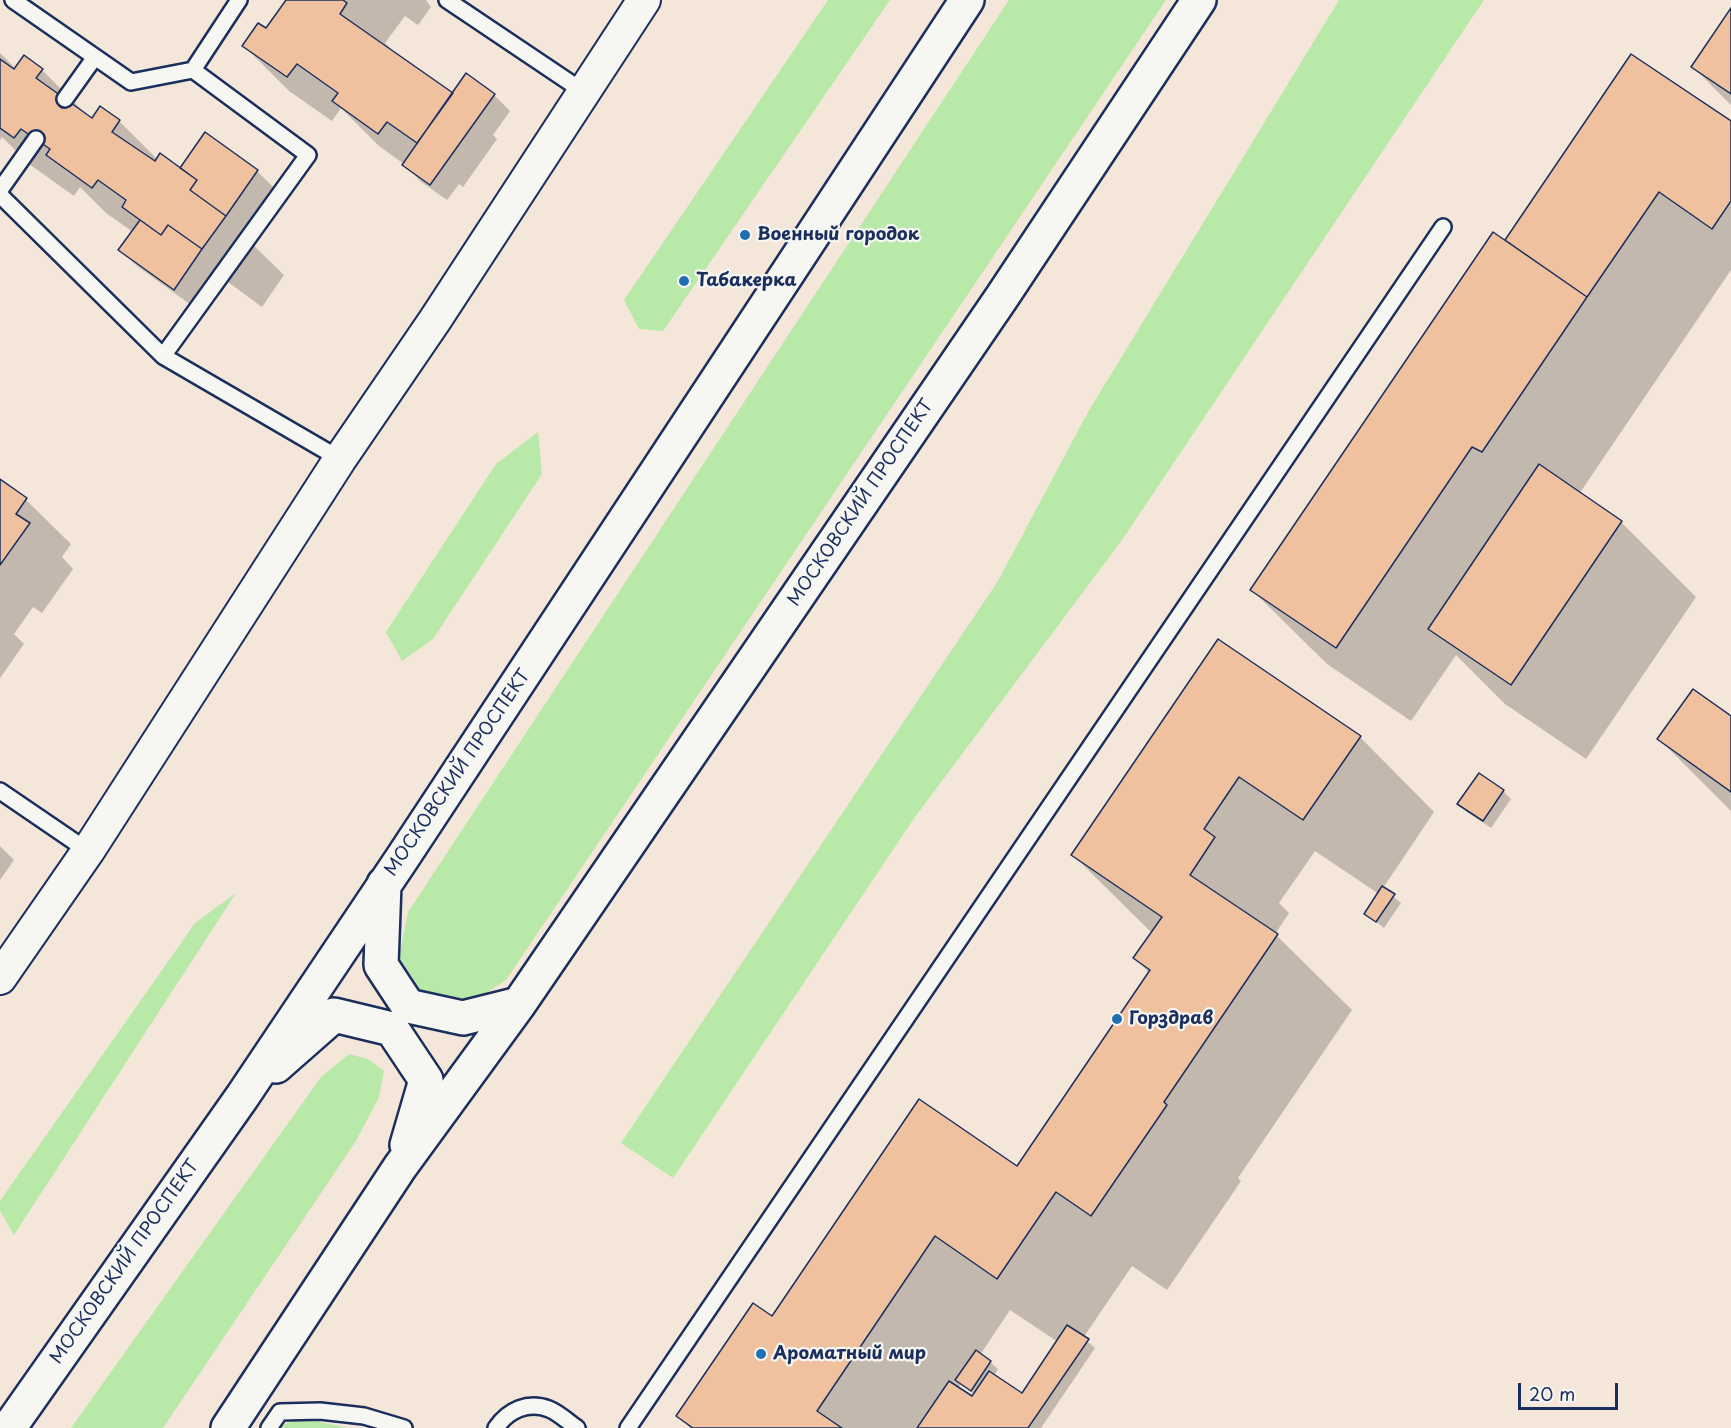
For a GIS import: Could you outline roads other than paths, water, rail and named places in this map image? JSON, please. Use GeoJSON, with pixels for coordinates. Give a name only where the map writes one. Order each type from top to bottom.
{"type":"FeatureCollection","features":[{"type":"Feature","properties":{"kind":"main road","name":"МОСКОВСКИЙ ПРОСПЕКТ"},"geometry":{"type":"LineString","coordinates":[[9,1428],[242,1097],[967,0]]}},
{"type":"Feature","properties":{"kind":"main road","name":"МОСКОВСКИЙ ПРОСПЕКТ"},"geometry":{"type":"LineString","coordinates":[[228,1428],[400,1167],[519,1004],[1002,297],[1199,0]]}},
{"type":"Feature","properties":{"kind":"main road","name":"МОСКОВСКИЙ ПРОСПЕКТ"},"geometry":{"type":"LineString","coordinates":[[384,884],[381,965],[408,1006],[464,1018],[519,1004]]}},
{"type":"Feature","properties":{"kind":"main road","name":"МОСКОВСКИЙ ПРОСПЕКТ"},"geometry":{"type":"LineString","coordinates":[[242,1097],[334,1015],[392,1029],[426,1080],[400,1167]]}},
{"type":"Feature","properties":{"kind":"street"},"geometry":{"type":"LineString","coordinates":[[0,978],[88,851],[340,459],[435,320],[644,0]]}},
{"type":"Feature","properties":{"kind":"lane"},"geometry":{"type":"LineString","coordinates":[[13,0],[131,82],[193,70],[239,0]]}},
{"type":"Feature","properties":{"kind":"lane"},"geometry":{"type":"LineString","coordinates":[[447,0],[584,92]]}},
{"type":"Feature","properties":{"kind":"lane"},"geometry":{"type":"LineString","coordinates":[[65,99],[95,57]]}},
{"type":"Feature","properties":{"kind":"lane"},"geometry":{"type":"LineString","coordinates":[[163,356],[308,155],[193,70]]}},
{"type":"Feature","properties":{"kind":"lane"},"geometry":{"type":"LineString","coordinates":[[0,190],[36,140]]}},
{"type":"Feature","properties":{"kind":"lane"},"geometry":{"type":"LineString","coordinates":[[0,195],[163,356],[340,459]]}},
{"type":"Feature","properties":{"kind":"lane"},"geometry":{"type":"LineString","coordinates":[[628,1428],[1443,226]]}},
{"type":"Feature","properties":{"kind":"lane"},"geometry":{"type":"LineString","coordinates":[[0,790],[88,851]]}},
{"type":"Feature","properties":{"kind":"lane"},"geometry":{"type":"LineString","coordinates":[[496,1428],[514,1410],[529,1406],[549,1410],[577,1428]]}},
{"type":"Feature","properties":{"kind":"lane"},"geometry":{"type":"LineString","coordinates":[[268,1428],[280,1412],[320,1411],[364,1416],[404,1428]]}},
{"type":"Feature","properties":{"kind":"place","name":"Военный городок"},"geometry":{"type":"Point","coordinates":[745,235]}},
{"type":"Feature","properties":{"kind":"place","name":"Табакерка"},"geometry":{"type":"Point","coordinates":[684,281]}},
{"type":"Feature","properties":{"kind":"place","name":"Горздрав"},"geometry":{"type":"Point","coordinates":[1117,1019]}},
{"type":"Feature","properties":{"kind":"place","name":"Ароматный мир"},"geometry":{"type":"Point","coordinates":[761,1354]}}]}
